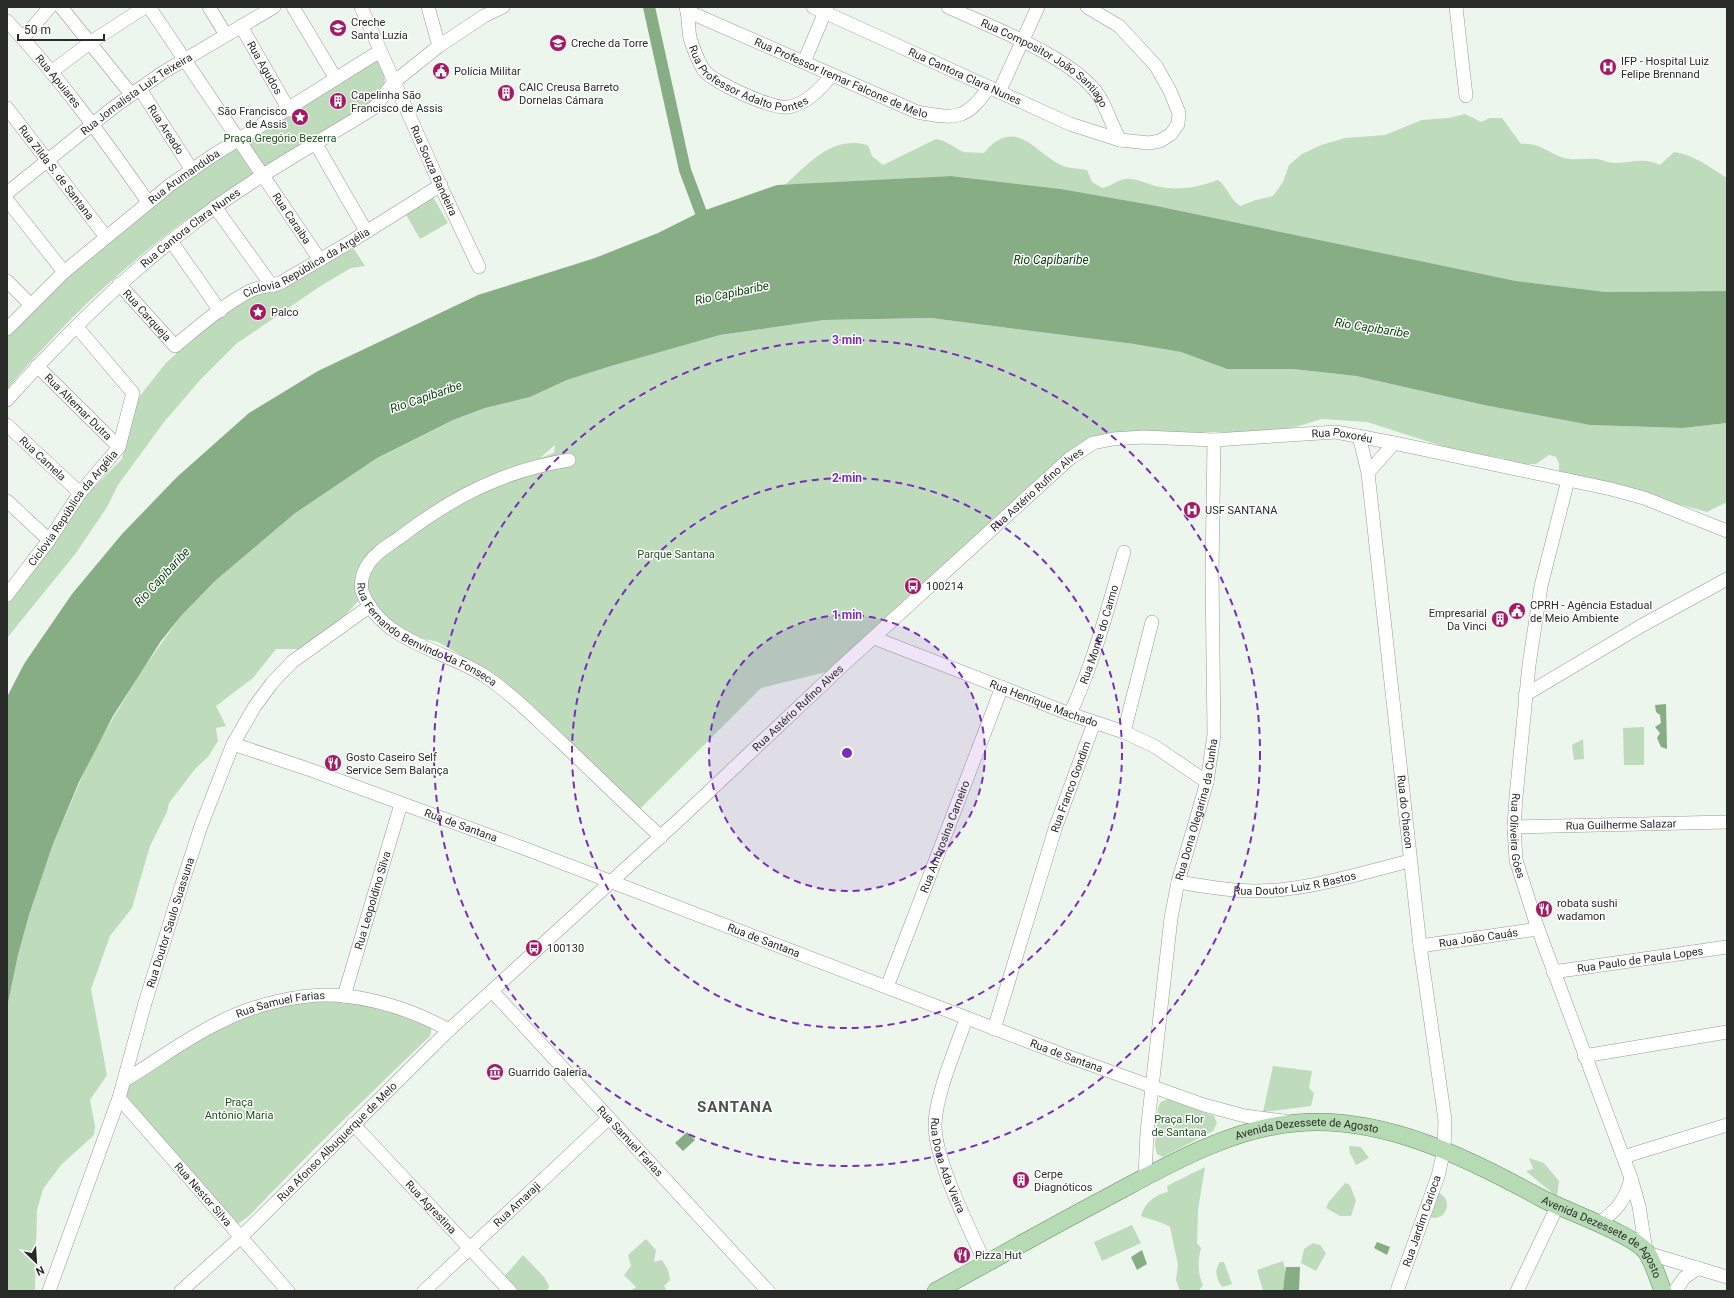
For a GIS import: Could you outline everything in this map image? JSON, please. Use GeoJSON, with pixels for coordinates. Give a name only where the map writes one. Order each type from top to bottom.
{"type":"FeatureCollection","features":[{"type":"Feature","properties":{"kind":"main road","name":"Avenida Dezessete de Agosto"},"geometry":{"type":"LineString","coordinates":[[936,1291],[1144,1177],[1236,1135],[1261,1128],[1298,1123],[1351,1124],[1369,1128],[1412,1139],[1473,1162],[1557,1207],[1623,1236],[1647,1252],[1663,1291]]}},
{"type":"Feature","properties":{"kind":"street"},"geometry":{"type":"LineString","coordinates":[[23,38],[50,7]]}},
{"type":"Feature","properties":{"kind":"street","name":"Rua Areado"},"geometry":{"type":"LineString","coordinates":[[61,7],[90,42],[136,91],[192,170]]}},
{"type":"Feature","properties":{"kind":"street"},"geometry":{"type":"LineString","coordinates":[[52,72],[90,42],[145,7]]}},
{"type":"Feature","properties":{"kind":"street","name":"Rua Caraiba"},"geometry":{"type":"LineString","coordinates":[[149,7],[183,60],[264,176],[320,260]]}},
{"type":"Feature","properties":{"kind":"street"},"geometry":{"type":"LineString","coordinates":[[209,7],[226,35]]}},
{"type":"Feature","properties":{"kind":"street"},"geometry":{"type":"LineString","coordinates":[[293,7],[336,79]]}},
{"type":"Feature","properties":{"kind":"street","name":"Rua Souza Bandeira"},"geometry":{"type":"LineString","coordinates":[[361,7],[479,267]]}},
{"type":"Feature","properties":{"kind":"street"},"geometry":{"type":"LineString","coordinates":[[428,7],[439,46]]}},
{"type":"Feature","properties":{"kind":"street","name":"Rua Cantora Clara Nunes"},"geometry":{"type":"LineString","coordinates":[[7,400],[37,366],[119,284],[171,241],[215,207],[374,107],[394,82],[483,12],[503,7]]}},
{"type":"Feature","properties":{"kind":"street","name":"Rua Compositor João Santiago"},"geometry":{"type":"LineString","coordinates":[[948,7],[1022,41],[1071,68],[1099,96],[1120,140]]}},
{"type":"Feature","properties":{"kind":"street","name":"Rua Professor Iremar Falcone de Melo"},"geometry":{"type":"LineString","coordinates":[[687,9],[917,112],[951,117],[974,108],[994,90],[1022,41],[1038,7]]}},
{"type":"Feature","properties":{"kind":"street","name":"Rua Cantora Clara Nunes"},"geometry":{"type":"LineString","coordinates":[[821,9],[1070,124],[1120,140],[1149,143],[1160,141],[1171,134],[1178,124],[1179,113],[1170,91],[1156,66],[1137,44],[1119,26],[1087,7]]}},
{"type":"Feature","properties":{"kind":"street"},"geometry":{"type":"LineString","coordinates":[[1456,7],[1466,96]]}},
{"type":"Feature","properties":{"kind":"street","name":"Rua Jornalista Luiz Teixeira"},"geometry":{"type":"LineString","coordinates":[[7,193],[47,159],[136,91],[183,60],[271,8]]}},
{"type":"Feature","properties":{"kind":"street","name":"Rua Professor Adalto Pontes"},"geometry":{"type":"LineString","coordinates":[[687,9],[690,38],[704,71],[719,83],[740,92],[787,108],[796,105],[818,92],[832,75]]}},
{"type":"Feature","properties":{"kind":"street"},"geometry":{"type":"LineString","coordinates":[[804,62],[821,9]]}},
{"type":"Feature","properties":{"kind":"street","name":"Rua Apuiares"},"geometry":{"type":"LineString","coordinates":[[7,21],[52,72],[93,124],[148,202]]}},
{"type":"Feature","properties":{"kind":"street","name":"Rua Agudos"},"geometry":{"type":"LineString","coordinates":[[241,26],[289,110]]}},
{"type":"Feature","properties":{"kind":"street","name":"Rua Arumanduba"},"geometry":{"type":"LineString","coordinates":[[7,328],[64,272],[148,202],[192,170],[380,51]]}},
{"type":"Feature","properties":{"kind":"street","name":"Rua Zilda S. de Santana"},"geometry":{"type":"LineString","coordinates":[[7,108],[106,237]]}},
{"type":"Feature","properties":{"kind":"street"},"geometry":{"type":"LineString","coordinates":[[316,144],[366,231]]}},
{"type":"Feature","properties":{"kind":"street","name":"Ciclovia República da Argélia"},"geometry":{"type":"LineString","coordinates":[[175,346],[220,311],[250,291],[272,286],[320,260],[441,185]]}},
{"type":"Feature","properties":{"kind":"street"},"geometry":{"type":"LineString","coordinates":[[7,200],[64,272]]}},
{"type":"Feature","properties":{"kind":"street"},"geometry":{"type":"LineString","coordinates":[[215,207],[272,286]]}},
{"type":"Feature","properties":{"kind":"street"},"geometry":{"type":"LineString","coordinates":[[171,241],[220,311]]}},
{"type":"Feature","properties":{"kind":"street"},"geometry":{"type":"LineString","coordinates":[[7,281],[30,304]]}},
{"type":"Feature","properties":{"kind":"street","name":"Rua Carqueja"},"geometry":{"type":"LineString","coordinates":[[119,284],[175,346]]}},
{"type":"Feature","properties":{"kind":"street","name":"Ciclovia República da Argélia"},"geometry":{"type":"LineString","coordinates":[[9,590],[50,540],[80,493],[119,447],[133,393],[77,327]]}},
{"type":"Feature","properties":{"kind":"street","name":"Rua Altemar Dutra"},"geometry":{"type":"LineString","coordinates":[[37,366],[119,447]]}},
{"type":"Feature","properties":{"kind":"street","name":"Rua Camela"},"geometry":{"type":"LineString","coordinates":[[7,425],[80,493]]}},
{"type":"Feature","properties":{"kind":"street","name":"Rua Poxoréu"},"geometry":{"type":"LineString","coordinates":[[1113,439],[1143,437],[1214,440],[1314,432],[1336,432],[1568,480],[1644,498],[1727,531]]}},
{"type":"Feature","properties":{"kind":"street","name":"Rua do Chacon"},"geometry":{"type":"LineString","coordinates":[[1359,436],[1368,473],[1420,946],[1445,1120],[1444,1150]]}},
{"type":"Feature","properties":{"kind":"street","name":"Rua Astério Rufino Alves"},"geometry":{"type":"LineString","coordinates":[[492,991],[661,837],[874,638],[1069,459],[1093,443],[1113,439]]}},
{"type":"Feature","properties":{"kind":"street","name":"Rua Dona Olegarina da Cunha"},"geometry":{"type":"LineString","coordinates":[[1144,1177],[1147,1132],[1154,1087],[1171,918],[1178,882],[1207,782],[1214,735],[1212,572],[1214,440]]}},
{"type":"Feature","properties":{"kind":"street"},"geometry":{"type":"LineString","coordinates":[[1368,473],[1394,443]]}},
{"type":"Feature","properties":{"kind":"street","name":"Rua Fernando Benvindo da Fonseca"},"geometry":{"type":"LineString","coordinates":[[569,460],[541,464],[472,490],[426,518],[376,554],[368,563],[361,583],[363,592],[370,606],[388,624],[408,639],[467,666],[502,688],[661,837]]}},
{"type":"Feature","properties":{"kind":"street","name":"Rua Oliveira Góes"},"geometry":{"type":"LineString","coordinates":[[1568,480],[1541,586],[1525,695],[1514,827],[1516,860],[1553,972],[1623,1157],[1639,1206],[1647,1252]]}},
{"type":"Feature","properties":{"kind":"street"},"geometry":{"type":"LineString","coordinates":[[7,502],[50,540]]}},
{"type":"Feature","properties":{"kind":"street","name":"Rua Monte do Carmo"},"geometry":{"type":"LineString","coordinates":[[1070,714],[1085,682],[1096,651],[1124,552]]}},
{"type":"Feature","properties":{"kind":"street"},"geometry":{"type":"LineString","coordinates":[[1525,695],[1641,626],[1727,578]]}},
{"type":"Feature","properties":{"kind":"street","name":"Rua Doutor Saulo Suassuna"},"geometry":{"type":"LineString","coordinates":[[49,1291],[119,1098],[145,1003],[182,884],[209,804],[233,744],[255,706],[272,683],[292,662],[370,606]]}},
{"type":"Feature","properties":{"kind":"street"},"geometry":{"type":"LineString","coordinates":[[1124,732],[1152,622]]}},
{"type":"Feature","properties":{"kind":"street","name":"Rua Henrique Machado"},"geometry":{"type":"LineString","coordinates":[[874,638],[1070,714],[1124,732],[1154,746],[1207,782]]}},
{"type":"Feature","properties":{"kind":"street","name":"Rua Ambrosina Carneiro"},"geometry":{"type":"LineString","coordinates":[[887,987],[1002,687]]}},
{"type":"Feature","properties":{"kind":"street","name":"Rua Franco Gondim"},"geometry":{"type":"LineString","coordinates":[[994,1029],[1049,851],[1094,723]]}},
{"type":"Feature","properties":{"kind":"street","name":"Rua de Santana"},"geometry":{"type":"LineString","coordinates":[[233,744],[308,769],[611,882],[887,987],[966,1019],[1204,1105],[1245,1116],[1298,1123]]}},
{"type":"Feature","properties":{"kind":"street","name":"Rua Leopoldino Silva"},"geometry":{"type":"LineString","coordinates":[[344,996],[401,804]]}},
{"type":"Feature","properties":{"kind":"street","name":"Rua Guilherme Salazar"},"geometry":{"type":"LineString","coordinates":[[1514,827],[1727,822]]}},
{"type":"Feature","properties":{"kind":"street","name":"Rua Doutor Luiz R Bastos"},"geometry":{"type":"LineString","coordinates":[[1178,882],[1235,890],[1273,890],[1343,878],[1410,861]]}},
{"type":"Feature","properties":{"kind":"street","name":"Rua João Cauás"},"geometry":{"type":"LineString","coordinates":[[1420,946],[1538,929]]}},
{"type":"Feature","properties":{"kind":"street","name":"Rua Paulo de Paula Lopes"},"geometry":{"type":"LineString","coordinates":[[1553,972],[1727,947]]}},
{"type":"Feature","properties":{"kind":"street","name":"Rua Samuel Farias"},"geometry":{"type":"LineString","coordinates":[[492,991],[768,1291]]}},
{"type":"Feature","properties":{"kind":"street","name":"Rua Afonso Albuquerque de Melo"},"geometry":{"type":"LineString","coordinates":[[181,1291],[241,1237],[353,1124],[449,1030],[492,991]]}},
{"type":"Feature","properties":{"kind":"street","name":"Rua Samuel Farias"},"geometry":{"type":"LineString","coordinates":[[125,1080],[215,1024],[239,1013],[291,999],[319,996],[344,996],[408,1011],[449,1030]]}},
{"type":"Feature","properties":{"kind":"street","name":"Rua Dona Ada Vieira"},"geometry":{"type":"LineString","coordinates":[[966,1019],[938,1102],[935,1124],[936,1140],[945,1169],[985,1263]]}},
{"type":"Feature","properties":{"kind":"street"},"geometry":{"type":"LineString","coordinates":[[1584,1056],[1727,1032]]}},
{"type":"Feature","properties":{"kind":"street","name":"Rua Nestor Silva"},"geometry":{"type":"LineString","coordinates":[[119,1098],[288,1291]]}},
{"type":"Feature","properties":{"kind":"street","name":"Rua Amaraji"},"geometry":{"type":"LineString","coordinates":[[424,1291],[609,1118]]}},
{"type":"Feature","properties":{"kind":"street","name":"Rua Agrestina"},"geometry":{"type":"LineString","coordinates":[[353,1124],[510,1291]]}},
{"type":"Feature","properties":{"kind":"street"},"geometry":{"type":"LineString","coordinates":[[1623,1157],[1727,1125]]}},
{"type":"Feature","properties":{"kind":"street","name":"Rua Jardim Carioca"},"geometry":{"type":"LineString","coordinates":[[1397,1291],[1438,1176],[1444,1150]]}},
{"type":"Feature","properties":{"kind":"street"},"geometry":{"type":"LineString","coordinates":[[1598,1224],[1612,1214],[1622,1203],[1627,1192],[1630,1178]]}},
{"type":"Feature","properties":{"kind":"street"},"geometry":{"type":"LineString","coordinates":[[1518,1291],[1557,1207]]}},
{"type":"Feature","properties":{"kind":"street"},"geometry":{"type":"LineString","coordinates":[[1647,1252],[1727,1277]]}},
{"type":"Feature","properties":{"kind":"street"},"geometry":{"type":"LineString","coordinates":[[1675,1291],[1684,1278],[1698,1268]]}},
{"type":"Feature","properties":{"kind":"street"},"geometry":{"type":"LineString","coordinates":[[1653,1291],[1654,1270]]}},
{"type":"Feature","properties":{"kind":"green space","name":"Praça Gregório Bezerra"},"geometry":{"type":"Polygon","coordinates":[[[378,59],[385,80],[383,89],[377,100],[239,183],[190,217],[134,261],[107,285],[55,335],[7,389],[7,333],[26,312],[162,195],[378,59]]]}},
{"type":"Feature","properties":{"kind":"green space"},"geometry":{"type":"Polygon","coordinates":[[[1465,114],[1481,122],[1490,118],[1502,118],[1521,144],[1535,145],[1556,155],[1569,159],[1597,159],[1610,163],[1649,161],[1660,165],[1674,152],[1689,156],[1727,178],[1727,291],[1606,292],[1516,281],[1152,205],[1061,189],[951,176],[785,185],[812,160],[832,147],[843,144],[855,143],[868,145],[872,156],[883,165],[936,139],[944,141],[963,152],[984,153],[995,142],[1006,137],[1016,137],[1035,147],[1053,161],[1063,166],[1087,170],[1092,182],[1102,188],[1125,179],[1136,180],[1163,188],[1194,187],[1218,180],[1225,187],[1233,200],[1240,206],[1273,196],[1283,182],[1289,165],[1302,154],[1321,145],[1345,138],[1385,135],[1422,120],[1449,118],[1465,114]]]}},
{"type":"Feature","properties":{"kind":"green space"},"geometry":{"type":"Polygon","coordinates":[[[432,195],[448,223],[420,239],[404,211],[432,195]]]}},
{"type":"Feature","properties":{"kind":"green space"},"geometry":{"type":"Polygon","coordinates":[[[354,249],[365,266],[351,268],[319,287],[236,344],[201,379],[164,422],[118,485],[107,507],[76,553],[7,638],[7,604],[55,541],[85,496],[122,459],[130,417],[136,401],[165,364],[221,312],[325,261],[354,249]]]}},
{"type":"Feature","properties":{"kind":"green space","name":"Parque Santana"},"geometry":{"type":"Polygon","coordinates":[[[931,318],[1134,344],[1181,352],[1227,369],[1293,369],[1356,376],[1484,405],[1590,425],[1683,428],[1727,423],[1727,502],[1707,512],[1559,471],[1559,464],[1556,457],[1549,455],[1536,464],[1517,464],[1502,458],[1461,452],[1367,422],[1322,419],[1292,428],[1252,432],[1207,432],[1090,447],[838,669],[761,688],[639,810],[487,670],[438,642],[403,634],[362,597],[329,633],[320,649],[276,649],[253,678],[216,706],[226,726],[216,728],[218,741],[208,757],[195,769],[169,803],[167,812],[150,846],[132,908],[110,936],[91,989],[107,1075],[90,1100],[95,1126],[94,1135],[61,1165],[43,1189],[37,1210],[35,1291],[7,1291],[7,1008],[18,955],[29,915],[53,844],[93,752],[140,673],[181,616],[215,581],[294,514],[377,458],[453,420],[485,408],[530,397],[567,380],[720,335],[824,320],[931,318]],[[555,445],[540,458],[554,453],[555,445]]]}},
{"type":"Feature","properties":{"kind":"green space"},"geometry":{"type":"Polygon","coordinates":[[[1644,727],[1644,765],[1624,765],[1623,728],[1644,727]]]}},
{"type":"Feature","properties":{"kind":"green space"},"geometry":{"type":"Polygon","coordinates":[[[1583,739],[1584,759],[1574,760],[1572,745],[1583,739]]]}},
{"type":"Feature","properties":{"kind":"green space","name":"Praça Antônio Maria"},"geometry":{"type":"Polygon","coordinates":[[[351,999],[381,1007],[432,1027],[430,1036],[333,1130],[251,1214],[236,1224],[126,1100],[125,1092],[128,1084],[236,1017],[308,1000],[351,999]]]}},
{"type":"Feature","properties":{"kind":"green space"},"geometry":{"type":"Polygon","coordinates":[[[1273,1066],[1312,1071],[1309,1088],[1314,1093],[1311,1106],[1263,1112],[1273,1066]]]}},
{"type":"Feature","properties":{"kind":"green space","name":"Praça Flor de Santana"},"geometry":{"type":"Polygon","coordinates":[[[1168,1099],[1214,1116],[1217,1123],[1213,1131],[1163,1157],[1157,1154],[1155,1146],[1158,1107],[1161,1102],[1168,1099]]]}},
{"type":"Feature","properties":{"kind":"green space"},"geometry":{"type":"Polygon","coordinates":[[[1349,1146],[1361,1147],[1369,1158],[1356,1165],[1350,1153],[1349,1146]]]}},
{"type":"Feature","properties":{"kind":"green space"},"geometry":{"type":"Polygon","coordinates":[[[1529,1158],[1544,1163],[1559,1181],[1557,1197],[1526,1171],[1533,1169],[1529,1158]]]}},
{"type":"Feature","properties":{"kind":"green space"},"geometry":{"type":"Polygon","coordinates":[[[1205,1167],[1198,1210],[1197,1243],[1201,1248],[1199,1266],[1203,1285],[1199,1291],[1180,1291],[1176,1280],[1178,1265],[1170,1227],[1141,1216],[1145,1207],[1151,1200],[1168,1192],[1167,1186],[1205,1167]]]}},
{"type":"Feature","properties":{"kind":"green space"},"geometry":{"type":"Polygon","coordinates":[[[1345,1183],[1350,1185],[1356,1201],[1351,1216],[1340,1216],[1326,1208],[1328,1203],[1345,1183]]]}},
{"type":"Feature","properties":{"kind":"green space"},"geometry":{"type":"Polygon","coordinates":[[[1434,1192],[1443,1196],[1447,1205],[1443,1214],[1434,1218],[1425,1214],[1421,1205],[1425,1196],[1434,1192]]]}},
{"type":"Feature","properties":{"kind":"green space"},"geometry":{"type":"Polygon","coordinates":[[[1132,1225],[1141,1243],[1102,1261],[1094,1242],[1132,1225]]]}},
{"type":"Feature","properties":{"kind":"green space"},"geometry":{"type":"Polygon","coordinates":[[[646,1239],[656,1250],[654,1262],[662,1260],[668,1270],[670,1280],[664,1286],[667,1291],[630,1291],[636,1287],[624,1275],[631,1266],[628,1255],[646,1239]]]}},
{"type":"Feature","properties":{"kind":"green space"},"geometry":{"type":"Polygon","coordinates":[[[1313,1243],[1320,1245],[1326,1253],[1316,1271],[1301,1263],[1304,1249],[1313,1243]]]}},
{"type":"Feature","properties":{"kind":"green space"},"geometry":{"type":"Polygon","coordinates":[[[523,1255],[544,1277],[549,1286],[547,1291],[517,1291],[504,1277],[523,1255]]]}},
{"type":"Feature","properties":{"kind":"green space"},"geometry":{"type":"Polygon","coordinates":[[[1283,1261],[1286,1272],[1283,1290],[1287,1291],[1263,1291],[1257,1270],[1283,1261]]]}},
{"type":"Feature","properties":{"kind":"green space"},"geometry":{"type":"Polygon","coordinates":[[[1220,1262],[1224,1262],[1232,1284],[1222,1287],[1216,1274],[1220,1262]]]}},
{"type":"Feature","properties":{"kind":"water","name":"Rio Capibaribe"},"geometry":{"type":"Polygon","coordinates":[[[951,176],[1061,189],[1152,205],[1516,281],[1606,292],[1727,291],[1727,423],[1683,428],[1590,425],[1484,405],[1356,376],[1293,369],[1227,369],[1181,352],[1134,344],[931,318],[824,320],[720,335],[567,380],[530,397],[485,408],[453,420],[377,458],[294,514],[215,581],[181,616],[161,641],[113,716],[79,782],[53,844],[29,915],[18,955],[7,1008],[7,697],[24,664],[72,594],[122,534],[177,477],[249,413],[318,371],[478,295],[595,258],[658,233],[700,212],[777,185],[951,176]]]}},
{"type":"Feature","properties":{"kind":"water"},"geometry":{"type":"Polygon","coordinates":[[[1666,704],[1667,749],[1661,747],[1657,738],[1660,733],[1655,727],[1661,723],[1660,715],[1656,712],[1655,705],[1666,704]]]}},
{"type":"Feature","properties":{"kind":"water"},"geometry":{"type":"Polygon","coordinates":[[[687,1132],[695,1140],[683,1151],[675,1143],[687,1132]]]}},
{"type":"Feature","properties":{"kind":"water"},"geometry":{"type":"Polygon","coordinates":[[[1377,1242],[1390,1247],[1387,1255],[1374,1248],[1377,1242]]]}},
{"type":"Feature","properties":{"kind":"water"},"geometry":{"type":"Polygon","coordinates":[[[1142,1250],[1147,1264],[1137,1270],[1131,1257],[1142,1250]]]}},
{"type":"Feature","properties":{"kind":"water"},"geometry":{"type":"Polygon","coordinates":[[[1286,1267],[1300,1267],[1299,1291],[1283,1290],[1286,1267]]]}},
{"type":"Feature","properties":{"kind":"waterway"},"geometry":{"type":"LineString","coordinates":[[649,7],[685,170],[706,226]]}},
{"type":"Feature","properties":{"kind":"place","name":"Creche Santa Luzia"},"geometry":{"type":"Point","coordinates":[338,28]}},
{"type":"Feature","properties":{"kind":"place","name":"Creche da Torre"},"geometry":{"type":"Point","coordinates":[558,43]}},
{"type":"Feature","properties":{"kind":"place","name":"IFP - Hospital Luiz Felipe Brennand"},"geometry":{"type":"Point","coordinates":[1608,67]}},
{"type":"Feature","properties":{"kind":"place","name":"Polícia Militar"},"geometry":{"type":"Point","coordinates":[441,71]}},
{"type":"Feature","properties":{"kind":"place","name":"CAIC Creusa Barreto Dornelas Cámara"},"geometry":{"type":"Point","coordinates":[506,93]}},
{"type":"Feature","properties":{"kind":"place","name":"Capelinha São Francisco de Assis"},"geometry":{"type":"Point","coordinates":[338,101]}},
{"type":"Feature","properties":{"kind":"place","name":"São Francisco de Assis"},"geometry":{"type":"Point","coordinates":[300,117]}},
{"type":"Feature","properties":{"kind":"place","name":"Palco"},"geometry":{"type":"Point","coordinates":[258,312]}},
{"type":"Feature","properties":{"kind":"place","name":"USF SANTANA"},"geometry":{"type":"Point","coordinates":[1192,510]}},
{"type":"Feature","properties":{"kind":"place","name":"100214"},"geometry":{"type":"Point","coordinates":[913,586]}},
{"type":"Feature","properties":{"kind":"place","name":"CPRH - Agência Estadual de Meio Ambiente"},"geometry":{"type":"Point","coordinates":[1517,611]}},
{"type":"Feature","properties":{"kind":"place","name":"Empresarial Da Vinci"},"geometry":{"type":"Point","coordinates":[1500,619]}},
{"type":"Feature","properties":{"kind":"place","name":"Gosto Caseiro Self Service Sem Balança"},"geometry":{"type":"Point","coordinates":[333,763]}},
{"type":"Feature","properties":{"kind":"place","name":"robata sushi wadamon"},"geometry":{"type":"Point","coordinates":[1544,909]}},
{"type":"Feature","properties":{"kind":"place","name":"100130"},"geometry":{"type":"Point","coordinates":[534,948]}},
{"type":"Feature","properties":{"kind":"place","name":"Guarrido Galeria"},"geometry":{"type":"Point","coordinates":[495,1072]}},
{"type":"Feature","properties":{"kind":"place","name":"Cerpe Diagnóticos"},"geometry":{"type":"Point","coordinates":[1021,1180]}},
{"type":"Feature","properties":{"kind":"place","name":"Pizza Hut"},"geometry":{"type":"Point","coordinates":[962,1255]}},
{"type":"Feature","properties":{"kind":"district","name":"SANTANA"},"geometry":{"type":"Point","coordinates":[735,1107]}}]}
